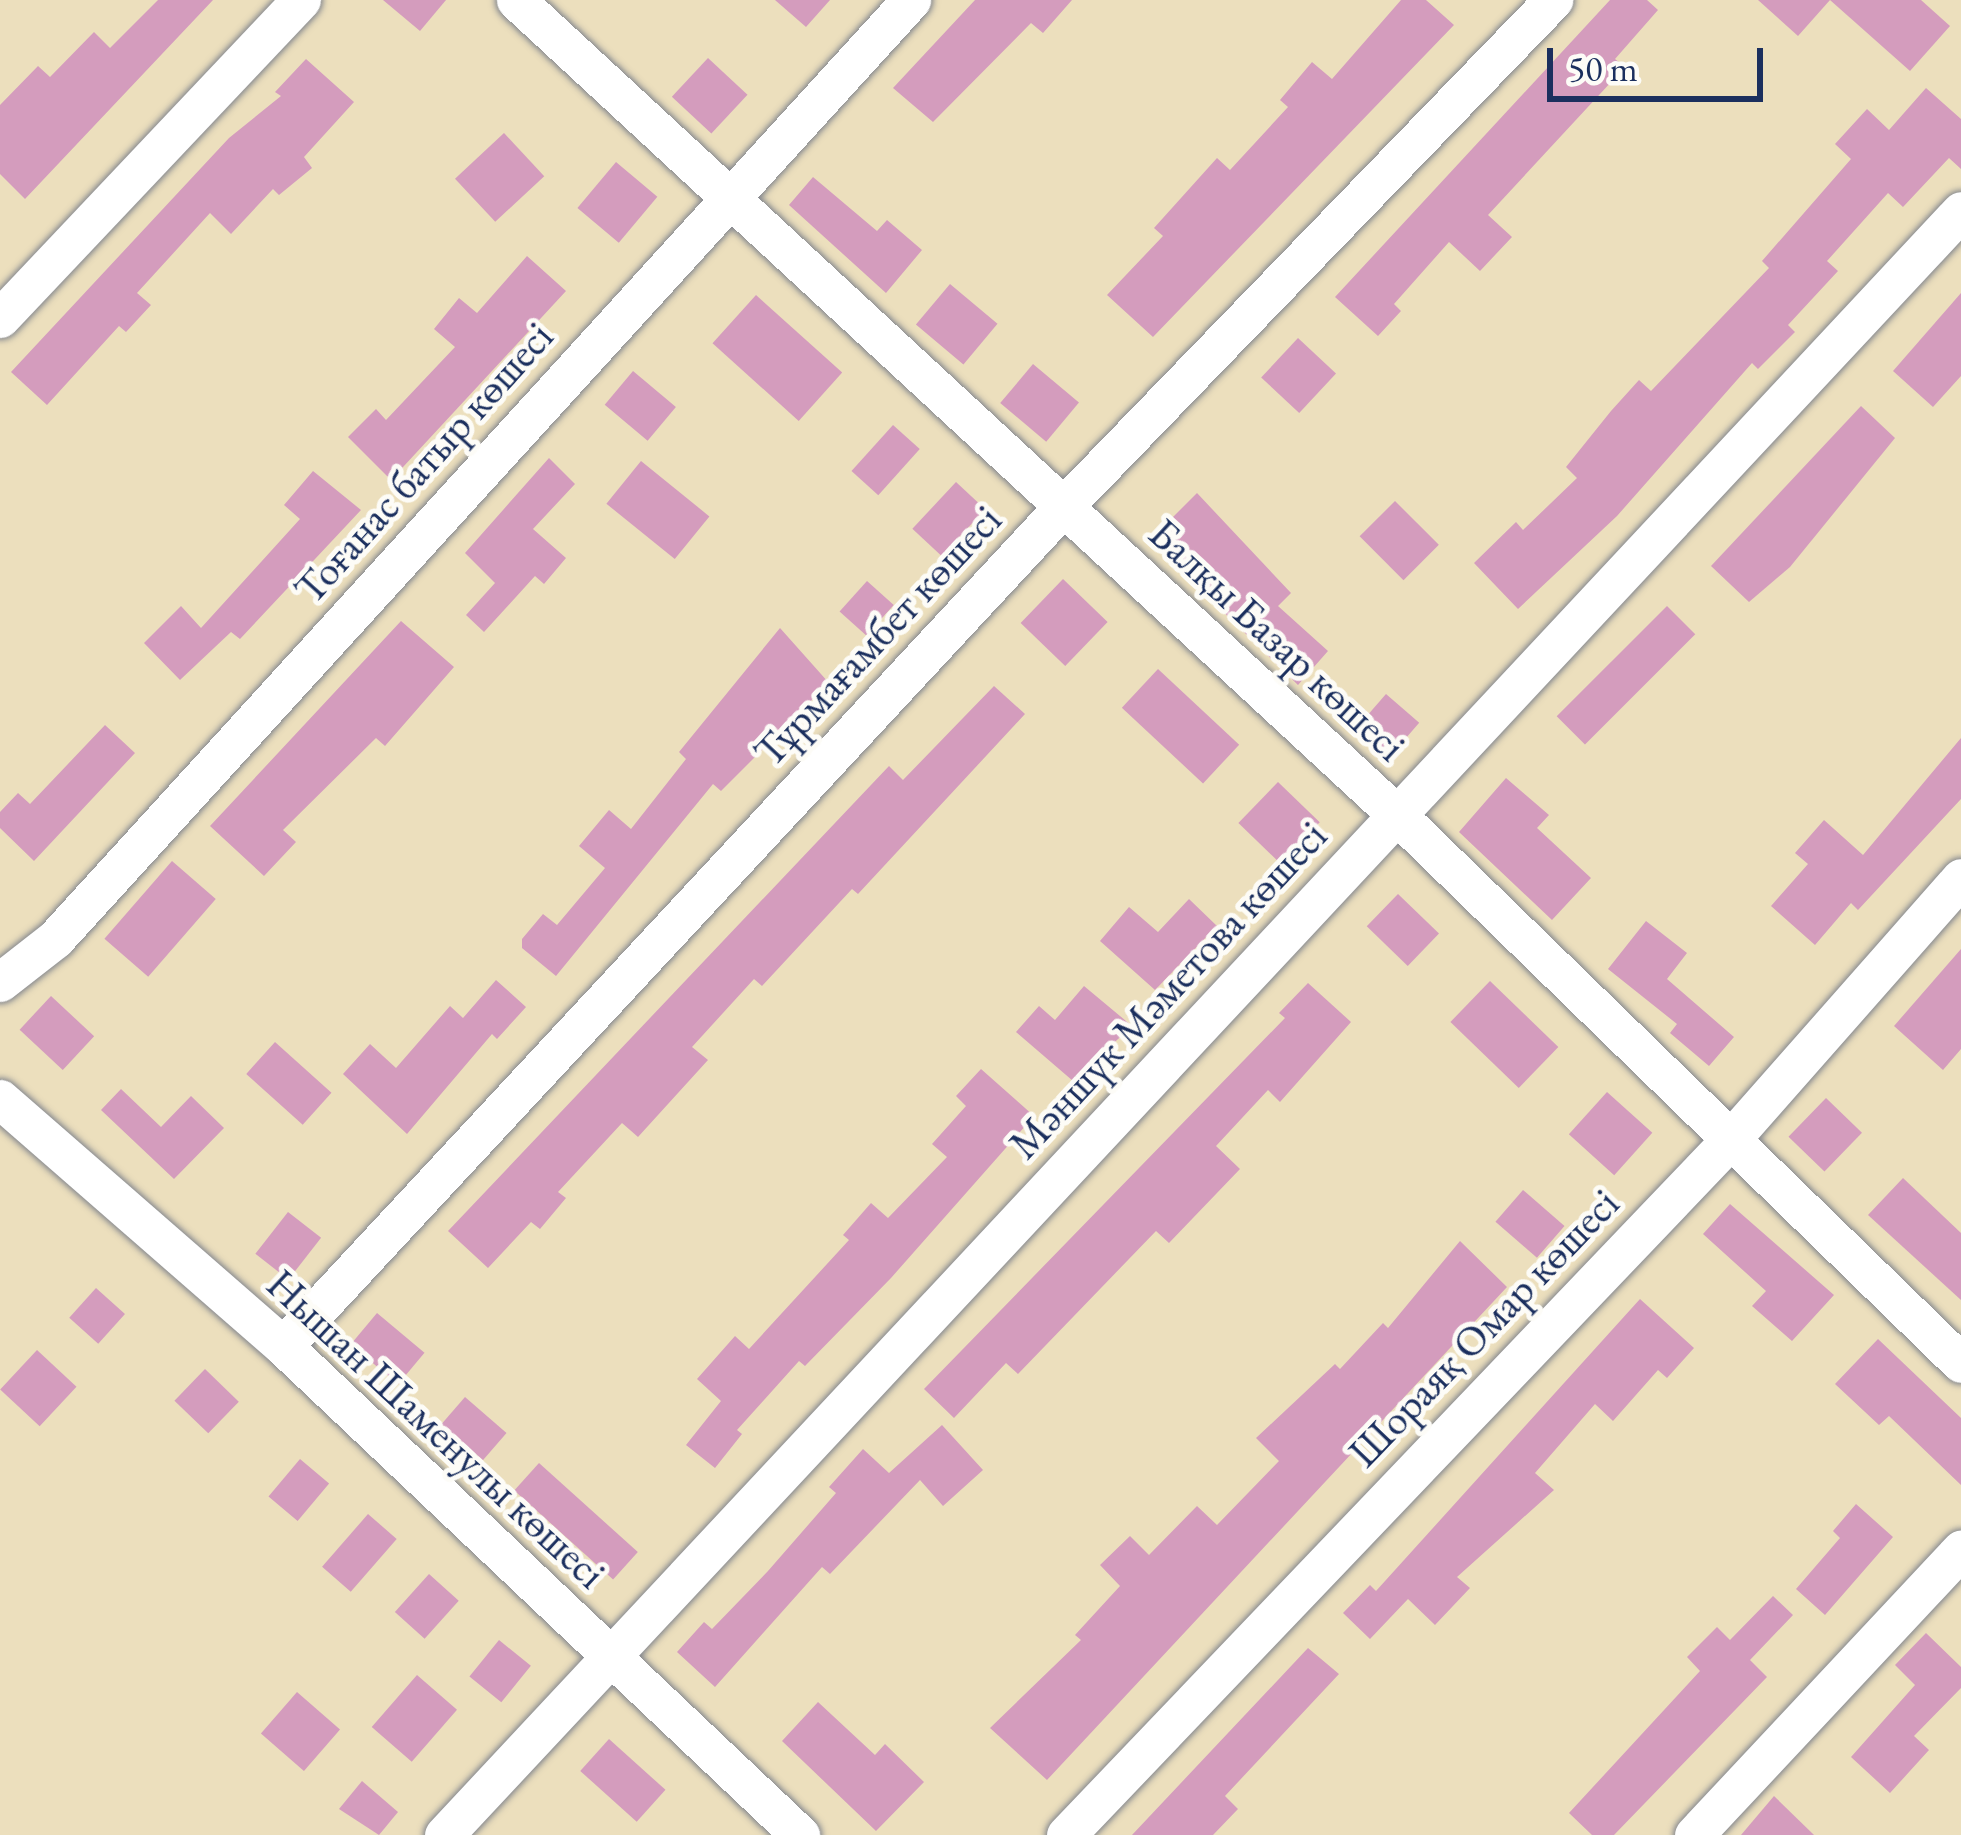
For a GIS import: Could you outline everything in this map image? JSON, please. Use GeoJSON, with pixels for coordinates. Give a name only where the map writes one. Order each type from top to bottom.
{"type":"FeatureCollection","features":[{"type":"Feature","properties":{"kind":"street"},"geometry":{"type":"LineString","coordinates":[[0,319],[301,0]]}},
{"type":"Feature","properties":{"kind":"street","name":"Балқы Базар көшесі"},"geometry":{"type":"LineString","coordinates":[[516,0],[1397,815],[1961,1363]]}},
{"type":"Feature","properties":{"kind":"street","name":"Тоғанас батыр көшесі"},"geometry":{"type":"LineString","coordinates":[[0,982],[56,939],[911,0]]}},
{"type":"Feature","properties":{"kind":"street","name":"Тұрмағамбет көшесі"},"geometry":{"type":"LineString","coordinates":[[283,1346],[1062,508],[1553,0]]}},
{"type":"Feature","properties":{"kind":"street","name":"Мәншүк Мәметова көшесі"},"geometry":{"type":"LineString","coordinates":[[444,1835],[1961,211]]}},
{"type":"Feature","properties":{"kind":"street","name":"Шораяқ Омар көшесі"},"geometry":{"type":"LineString","coordinates":[[1066,1835],[1730,1140],[1961,878]]}},
{"type":"Feature","properties":{"kind":"street","name":"Нышан Шаменулы көшесі"},"geometry":{"type":"LineString","coordinates":[[0,1100],[283,1346],[608,1659],[800,1835]]}},
{"type":"Feature","properties":{"kind":"street"},"geometry":{"type":"LineString","coordinates":[[1694,1835],[1961,1550]]}},
{"type":"Feature","properties":{"kind":"building"},"geometry":{"type":"Polygon","coordinates":[[[158,0],[213,0],[25,199],[0,174],[0,105],[38,66],[50,77],[94,32],[110,48],[158,0]]]}},
{"type":"Feature","properties":{"kind":"building"},"geometry":{"type":"Polygon","coordinates":[[[383,0],[446,0],[420,31],[383,0]]]}},
{"type":"Feature","properties":{"kind":"building"},"geometry":{"type":"Polygon","coordinates":[[[775,0],[830,0],[806,27],[775,0]]]}},
{"type":"Feature","properties":{"kind":"building"},"geometry":{"type":"Polygon","coordinates":[[[975,0],[1072,0],[1043,33],[1031,23],[933,122],[893,88],[975,0]]]}},
{"type":"Feature","properties":{"kind":"building"},"geometry":{"type":"Polygon","coordinates":[[[1401,0],[1426,0],[1454,25],[1153,337],[1107,295],[1163,236],[1154,228],[1217,158],[1230,170],[1288,107],[1280,100],[1312,62],[1332,79],[1401,0]]]}},
{"type":"Feature","properties":{"kind":"building"},"geometry":{"type":"Polygon","coordinates":[[[1610,0],[1647,0],[1658,10],[1615,59],[1625,67],[1488,215],[1512,237],[1480,271],[1449,242],[1394,304],[1401,311],[1378,336],[1335,297],[1610,0]]]}},
{"type":"Feature","properties":{"kind":"building"},"geometry":{"type":"Polygon","coordinates":[[[1758,0],[1830,0],[1798,36],[1758,0]]]}},
{"type":"Feature","properties":{"kind":"building"},"geometry":{"type":"Polygon","coordinates":[[[1830,0],[1921,0],[1950,26],[1910,71],[1830,0]]]}},
{"type":"Feature","properties":{"kind":"building"},"geometry":{"type":"Polygon","coordinates":[[[708,58],[747,95],[711,134],[672,97],[708,58]]]}},
{"type":"Feature","properties":{"kind":"building"},"geometry":{"type":"Polygon","coordinates":[[[306,59],[354,102],[304,157],[312,168],[279,195],[273,189],[231,234],[210,213],[137,293],[151,305],[126,332],[119,326],[47,405],[11,372],[229,138],[281,96],[275,92],[306,59]]]}},
{"type":"Feature","properties":{"kind":"building"},"geometry":{"type":"Polygon","coordinates":[[[1926,88],[1961,119],[1961,169],[1949,158],[1903,207],[1888,193],[1827,261],[1838,271],[1788,325],[1795,332],[1758,369],[1752,363],[1617,516],[1518,609],[1474,563],[1516,522],[1523,530],[1577,478],[1566,467],[1639,380],[1651,391],[1769,268],[1762,261],[1851,159],[1835,144],[1867,109],[1889,130],[1926,88]]]}},
{"type":"Feature","properties":{"kind":"building"},"geometry":{"type":"Polygon","coordinates":[[[504,133],[544,176],[495,222],[455,179],[504,133]]]}},
{"type":"Feature","properties":{"kind":"building"},"geometry":{"type":"Polygon","coordinates":[[[616,162],[657,197],[619,243],[577,208],[616,162]]]}},
{"type":"Feature","properties":{"kind":"building"},"geometry":{"type":"Polygon","coordinates":[[[813,177],[877,231],[887,220],[922,250],[886,293],[789,205],[813,177]]]}},
{"type":"Feature","properties":{"kind":"building"},"geometry":{"type":"Polygon","coordinates":[[[527,256],[566,291],[391,480],[348,437],[376,409],[386,420],[455,347],[434,329],[459,298],[477,313],[527,256]]]}},
{"type":"Feature","properties":{"kind":"building"},"geometry":{"type":"Polygon","coordinates":[[[950,284],[997,324],[963,364],[916,325],[950,284]]]}},
{"type":"Feature","properties":{"kind":"building"},"geometry":{"type":"Polygon","coordinates":[[[1961,293],[1961,376],[1933,407],[1893,371],[1961,293]]]}},
{"type":"Feature","properties":{"kind":"building"},"geometry":{"type":"Polygon","coordinates":[[[756,295],[842,373],[799,421],[713,343],[756,295]]]}},
{"type":"Feature","properties":{"kind":"building"},"geometry":{"type":"Polygon","coordinates":[[[1298,338],[1336,373],[1299,413],[1261,377],[1298,338]]]}},
{"type":"Feature","properties":{"kind":"building"},"geometry":{"type":"Polygon","coordinates":[[[1033,364],[1079,403],[1046,442],[1000,403],[1033,364]]]}},
{"type":"Feature","properties":{"kind":"building"},"geometry":{"type":"Polygon","coordinates":[[[633,371],[676,407],[648,441],[605,405],[633,371]]]}},
{"type":"Feature","properties":{"kind":"building"},"geometry":{"type":"Polygon","coordinates":[[[1861,406],[1895,438],[1790,567],[1749,602],[1711,566],[1861,406]]]}},
{"type":"Feature","properties":{"kind":"building"},"geometry":{"type":"Polygon","coordinates":[[[893,425],[920,449],[878,495],[852,471],[893,425]]]}},
{"type":"Feature","properties":{"kind":"building"},"geometry":{"type":"Polygon","coordinates":[[[549,458],[575,484],[533,529],[566,558],[544,584],[535,576],[484,632],[466,615],[495,583],[465,553],[549,458]]]}},
{"type":"Feature","properties":{"kind":"building"},"geometry":{"type":"Polygon","coordinates":[[[641,461],[709,516],[675,559],[606,504],[641,461]]]}},
{"type":"Feature","properties":{"kind":"building"},"geometry":{"type":"Polygon","coordinates":[[[313,471],[361,510],[240,639],[231,632],[180,680],[144,643],[181,606],[201,628],[300,519],[284,505],[313,471]]]}},
{"type":"Feature","properties":{"kind":"building"},"geometry":{"type":"Polygon","coordinates":[[[956,482],[985,509],[942,556],[912,529],[956,482]]]}},
{"type":"Feature","properties":{"kind":"building"},"geometry":{"type":"Polygon","coordinates":[[[1197,493],[1291,593],[1278,606],[1328,651],[1298,685],[1150,540],[1197,493]]]}},
{"type":"Feature","properties":{"kind":"building"},"geometry":{"type":"Polygon","coordinates":[[[1395,501],[1439,545],[1403,580],[1360,536],[1395,501]]]}},
{"type":"Feature","properties":{"kind":"building"},"geometry":{"type":"Polygon","coordinates":[[[1063,579],[1108,622],[1065,666],[1021,623],[1063,579]]]}},
{"type":"Feature","properties":{"kind":"building"},"geometry":{"type":"Polygon","coordinates":[[[867,581],[894,605],[866,636],[840,611],[867,581]]]}},
{"type":"Feature","properties":{"kind":"building"},"geometry":{"type":"Polygon","coordinates":[[[1667,606],[1695,634],[1585,745],[1557,716],[1667,606]]]}},
{"type":"Feature","properties":{"kind":"building"},"geometry":{"type":"Polygon","coordinates":[[[401,621],[454,667],[385,746],[376,738],[283,830],[296,842],[264,876],[210,826],[401,621]]]}},
{"type":"Feature","properties":{"kind":"building"},"geometry":{"type":"Polygon","coordinates":[[[780,628],[829,683],[721,791],[713,784],[556,976],[522,948],[522,939],[543,914],[557,925],[605,868],[579,846],[609,810],[631,829],[686,759],[679,752],[780,628]]]}},
{"type":"Feature","properties":{"kind":"building"},"geometry":{"type":"Polygon","coordinates":[[[1158,669],[1239,745],[1203,783],[1122,708],[1158,669]]]}},
{"type":"Feature","properties":{"kind":"building"},"geometry":{"type":"Polygon","coordinates":[[[994,686],[1025,714],[858,894],[852,889],[762,986],[754,979],[692,1047],[708,1060],[638,1137],[622,1123],[558,1192],[566,1198],[540,1229],[531,1222],[488,1268],[448,1231],[889,766],[903,780],[994,686]]]}},
{"type":"Feature","properties":{"kind":"building"},"geometry":{"type":"Polygon","coordinates":[[[1386,694],[1419,723],[1386,761],[1353,732],[1386,694]]]}},
{"type":"Feature","properties":{"kind":"building"},"geometry":{"type":"Polygon","coordinates":[[[105,725],[135,753],[34,861],[0,828],[0,812],[18,793],[30,804],[105,725]]]}},
{"type":"Feature","properties":{"kind":"building"},"geometry":{"type":"Polygon","coordinates":[[[1961,738],[1961,799],[1858,910],[1851,903],[1815,945],[1771,906],[1808,864],[1795,853],[1824,820],[1863,855],[1961,738]]]}},
{"type":"Feature","properties":{"kind":"building"},"geometry":{"type":"Polygon","coordinates":[[[1506,778],[1549,815],[1537,828],[1591,878],[1552,920],[1459,832],[1506,778]]]}},
{"type":"Feature","properties":{"kind":"building"},"geometry":{"type":"Polygon","coordinates":[[[1278,782],[1320,822],[1280,863],[1238,823],[1278,782]]]}},
{"type":"Feature","properties":{"kind":"building"},"geometry":{"type":"Polygon","coordinates":[[[172,861],[216,899],[148,977],[104,939],[172,861]]]}},
{"type":"Feature","properties":{"kind":"building"},"geometry":{"type":"Polygon","coordinates":[[[1398,894],[1439,934],[1408,966],[1367,926],[1398,894]]]}},
{"type":"Feature","properties":{"kind":"building"},"geometry":{"type":"Polygon","coordinates":[[[1189,899],[1217,926],[1155,990],[1100,941],[1129,907],[1158,932],[1189,899]]]}},
{"type":"Feature","properties":{"kind":"building"},"geometry":{"type":"Polygon","coordinates":[[[1646,921],[1687,953],[1667,979],[1734,1037],[1709,1066],[1670,1033],[1677,1024],[1608,969],[1646,921]]]}},
{"type":"Feature","properties":{"kind":"building"},"geometry":{"type":"Polygon","coordinates":[[[1961,949],[1961,1049],[1943,1070],[1894,1026],[1961,949]]]}},
{"type":"Feature","properties":{"kind":"building"},"geometry":{"type":"Polygon","coordinates":[[[496,980],[526,1007],[497,1039],[492,1034],[407,1134],[343,1074],[370,1044],[396,1068],[450,1006],[463,1018],[496,980]]]}},
{"type":"Feature","properties":{"kind":"building"},"geometry":{"type":"Polygon","coordinates":[[[1490,981],[1558,1047],[1519,1088],[1450,1022],[1490,981]]]}},
{"type":"Feature","properties":{"kind":"building"},"geometry":{"type":"Polygon","coordinates":[[[1308,983],[1351,1022],[1280,1102],[1268,1090],[1216,1146],[1240,1169],[1169,1243],[1156,1231],[1018,1374],[1006,1363],[954,1418],[924,1389],[1285,1018],[1279,1013],[1308,983]]]}},
{"type":"Feature","properties":{"kind":"building"},"geometry":{"type":"Polygon","coordinates":[[[1084,986],[1132,1026],[1073,1081],[1016,1032],[1039,1006],[1055,1020],[1084,986]]]}},
{"type":"Feature","properties":{"kind":"building"},"geometry":{"type":"Polygon","coordinates":[[[51,996],[94,1036],[63,1070],[20,1030],[51,996]]]}},
{"type":"Feature","properties":{"kind":"building"},"geometry":{"type":"Polygon","coordinates":[[[275,1042],[331,1093],[303,1125],[246,1074],[275,1042]]]}},
{"type":"Feature","properties":{"kind":"building"},"geometry":{"type":"Polygon","coordinates":[[[981,1069],[1034,1116],[891,1278],[805,1366],[799,1361],[737,1430],[742,1434],[715,1468],[686,1445],[721,1401],[697,1379],[735,1336],[749,1349],[849,1240],[843,1235],[871,1203],[888,1218],[947,1157],[932,1144],[966,1106],[956,1096],[981,1069]]]}},
{"type":"Feature","properties":{"kind":"building"},"geometry":{"type":"Polygon","coordinates":[[[121,1089],[161,1127],[191,1096],[224,1128],[174,1179],[101,1110],[121,1089]]]}},
{"type":"Feature","properties":{"kind":"building"},"geometry":{"type":"Polygon","coordinates":[[[1607,1092],[1652,1133],[1614,1175],[1569,1134],[1607,1092]]]}},
{"type":"Feature","properties":{"kind":"building"},"geometry":{"type":"Polygon","coordinates":[[[1826,1098],[1862,1133],[1824,1172],[1788,1137],[1826,1098]]]}},
{"type":"Feature","properties":{"kind":"building"},"geometry":{"type":"Polygon","coordinates":[[[1903,1178],[1961,1233],[1961,1300],[1868,1215],[1903,1178]]]}},
{"type":"Feature","properties":{"kind":"building"},"geometry":{"type":"Polygon","coordinates":[[[1523,1190],[1565,1226],[1537,1258],[1495,1222],[1523,1190]]]}},
{"type":"Feature","properties":{"kind":"building"},"geometry":{"type":"Polygon","coordinates":[[[1730,1204],[1834,1295],[1792,1341],[1752,1306],[1766,1291],[1703,1234],[1730,1204]]]}},
{"type":"Feature","properties":{"kind":"building"},"geometry":{"type":"Polygon","coordinates":[[[288,1212],[321,1238],[288,1280],[255,1254],[288,1212]]]}},
{"type":"Feature","properties":{"kind":"building"},"geometry":{"type":"Polygon","coordinates":[[[1460,1241],[1507,1287],[1047,1780],[990,1728],[1081,1640],[1075,1635],[1120,1586],[1100,1565],[1130,1536],[1149,1555],[1197,1506],[1217,1525],[1279,1461],[1256,1438],[1335,1364],[1340,1369],[1383,1323],[1388,1328],[1460,1241]]]}},
{"type":"Feature","properties":{"kind":"building"},"geometry":{"type":"Polygon","coordinates":[[[96,1288],[125,1314],[98,1344],[69,1318],[96,1288]]]}},
{"type":"Feature","properties":{"kind":"building"},"geometry":{"type":"Polygon","coordinates":[[[1640,1299],[1694,1348],[1667,1378],[1658,1370],[1613,1421],[1595,1404],[1535,1473],[1554,1490],[1457,1577],[1470,1588],[1435,1625],[1408,1599],[1370,1639],[1343,1613],[1370,1585],[1376,1591],[1640,1299]]]}},
{"type":"Feature","properties":{"kind":"building"},"geometry":{"type":"Polygon","coordinates":[[[377,1313],[424,1353],[398,1384],[351,1344],[377,1313]]]}},
{"type":"Feature","properties":{"kind":"building"},"geometry":{"type":"Polygon","coordinates":[[[1878,1339],[1961,1418],[1961,1485],[1889,1416],[1879,1425],[1835,1384],[1878,1339]]]}},
{"type":"Feature","properties":{"kind":"building"},"geometry":{"type":"Polygon","coordinates":[[[37,1350],[76,1387],[40,1426],[0,1389],[37,1350]]]}},
{"type":"Feature","properties":{"kind":"building"},"geometry":{"type":"Polygon","coordinates":[[[205,1369],[239,1402],[208,1433],[174,1401],[205,1369]]]}},
{"type":"Feature","properties":{"kind":"building"},"geometry":{"type":"Polygon","coordinates":[[[465,1397],[507,1433],[483,1460],[441,1424],[465,1397]]]}},
{"type":"Feature","properties":{"kind":"building"},"geometry":{"type":"Polygon","coordinates":[[[942,1425],[983,1470],[943,1506],[920,1480],[830,1574],[822,1567],[715,1687],[677,1652],[704,1622],[712,1629],[768,1571],[836,1493],[829,1487],[863,1449],[889,1473],[942,1425]]]}},
{"type":"Feature","properties":{"kind":"building"},"geometry":{"type":"Polygon","coordinates":[[[300,1459],[329,1483],[298,1521],[269,1497],[300,1459]]]}},
{"type":"Feature","properties":{"kind":"building"},"geometry":{"type":"Polygon","coordinates":[[[539,1463],[638,1552],[613,1579],[514,1490],[539,1463]]]}},
{"type":"Feature","properties":{"kind":"building"},"geometry":{"type":"Polygon","coordinates":[[[1856,1504],[1893,1537],[1825,1615],[1796,1589],[1840,1538],[1833,1531],[1856,1504]]]}},
{"type":"Feature","properties":{"kind":"building"},"geometry":{"type":"Polygon","coordinates":[[[368,1514],[397,1539],[351,1592],[322,1567],[368,1514]]]}},
{"type":"Feature","properties":{"kind":"building"},"geometry":{"type":"Polygon","coordinates":[[[429,1574],[459,1601],[425,1639],[395,1612],[429,1574]]]}},
{"type":"Feature","properties":{"kind":"building"},"geometry":{"type":"Polygon","coordinates":[[[1773,1596],[1793,1615],[1750,1660],[1767,1677],[1614,1835],[1592,1835],[1569,1813],[1700,1671],[1687,1657],[1717,1627],[1730,1640],[1773,1596]]]}},
{"type":"Feature","properties":{"kind":"building"},"geometry":{"type":"Polygon","coordinates":[[[1926,1633],[1961,1667],[1961,1688],[1914,1736],[1929,1750],[1890,1793],[1851,1757],[1915,1685],[1895,1665],[1926,1633]]]}},
{"type":"Feature","properties":{"kind":"building"},"geometry":{"type":"Polygon","coordinates":[[[499,1640],[531,1666],[501,1702],[469,1677],[499,1640]]]}},
{"type":"Feature","properties":{"kind":"building"},"geometry":{"type":"Polygon","coordinates":[[[1308,1648],[1339,1674],[1225,1796],[1238,1809],[1213,1835],[1132,1835],[1308,1648]]]}},
{"type":"Feature","properties":{"kind":"building"},"geometry":{"type":"Polygon","coordinates":[[[417,1675],[457,1710],[412,1762],[372,1727],[417,1675]]]}},
{"type":"Feature","properties":{"kind":"building"},"geometry":{"type":"Polygon","coordinates":[[[297,1692],[340,1729],[304,1771],[261,1734],[297,1692]]]}},
{"type":"Feature","properties":{"kind":"building"},"geometry":{"type":"Polygon","coordinates":[[[818,1702],[875,1755],[885,1744],[924,1782],[876,1831],[782,1741],[818,1702]]]}},
{"type":"Feature","properties":{"kind":"building"},"geometry":{"type":"Polygon","coordinates":[[[609,1739],[665,1790],[637,1822],[580,1771],[609,1739]]]}},
{"type":"Feature","properties":{"kind":"building"},"geometry":{"type":"Polygon","coordinates":[[[362,1781],[398,1812],[379,1835],[339,1809],[362,1781]]]}},
{"type":"Feature","properties":{"kind":"building"},"geometry":{"type":"Polygon","coordinates":[[[1774,1796],[1814,1835],[1741,1835],[1774,1796]]]}}]}
